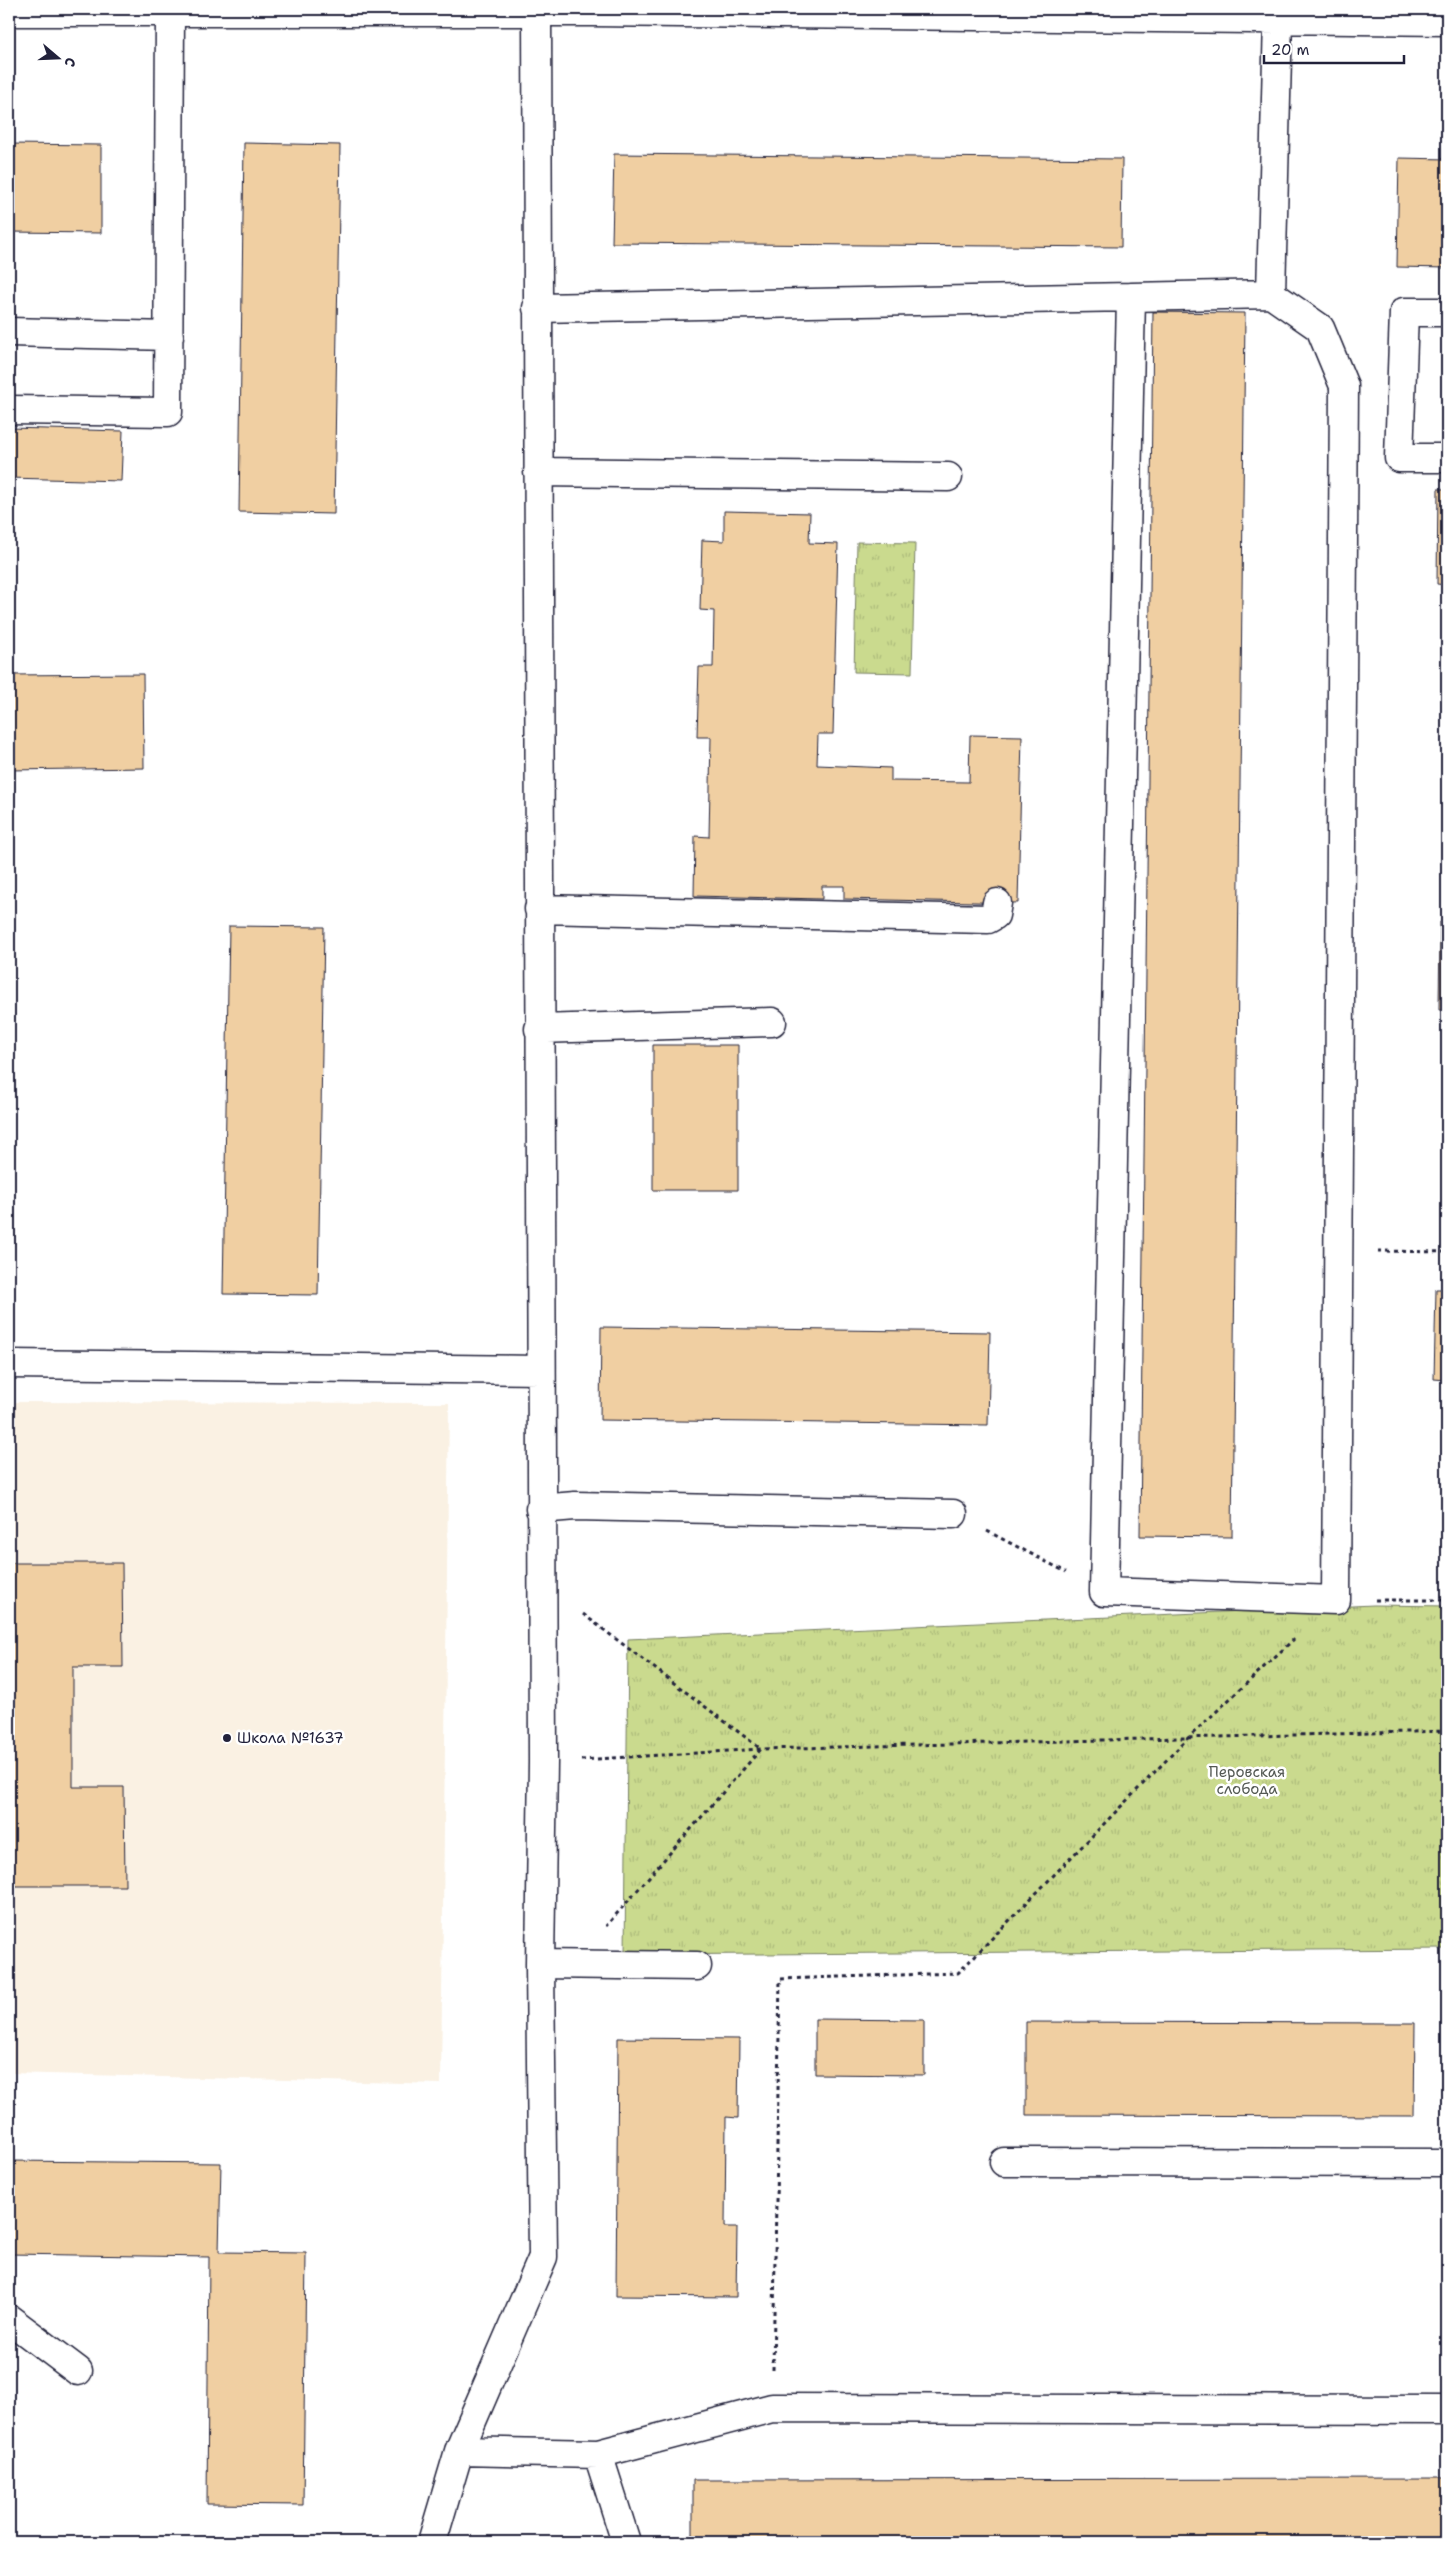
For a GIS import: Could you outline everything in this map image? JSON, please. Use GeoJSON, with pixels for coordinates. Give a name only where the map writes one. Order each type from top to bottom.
{"type":"FeatureCollection","features":[{"type":"Feature","properties":{"kind":"street"},"geometry":{"type":"LineString","coordinates":[[432,2542],[459,2451],[543,2257],[540,1964],[543,1762],[540,1509],[537,11]]}},
{"type":"Feature","properties":{"kind":"street"},"geometry":{"type":"LineString","coordinates":[[9,12],[537,11],[1447,21]]}},
{"type":"Feature","properties":{"kind":"street"},"geometry":{"type":"LineString","coordinates":[[9,410],[168,412],[170,12]]}},
{"type":"Feature","properties":{"kind":"street"},"geometry":{"type":"LineString","coordinates":[[1271,294],[1278,19]]}},
{"type":"Feature","properties":{"kind":"street"},"geometry":{"type":"LineString","coordinates":[[538,308],[1271,294],[1320,328],[1344,386],[1336,1600],[1104,1592],[1131,297]]}},
{"type":"Feature","properties":{"kind":"street"},"geometry":{"type":"LineString","coordinates":[[1447,312],[1404,312],[1399,458],[1447,458]]}},
{"type":"Feature","properties":{"kind":"street"},"geometry":{"type":"LineString","coordinates":[[9,332],[169,336]]}},
{"type":"Feature","properties":{"kind":"street"},"geometry":{"type":"LineString","coordinates":[[538,472],[948,477]]}},
{"type":"Feature","properties":{"kind":"street"},"geometry":{"type":"LineString","coordinates":[[539,908],[988,919],[995,915],[997,903]]}},
{"type":"Feature","properties":{"kind":"street"},"geometry":{"type":"LineString","coordinates":[[539,1029],[772,1022]]}},
{"type":"Feature","properties":{"kind":"street"},"geometry":{"type":"LineString","coordinates":[[9,1364],[540,1370]]}},
{"type":"Feature","properties":{"kind":"street"},"geometry":{"type":"LineString","coordinates":[[540,1509],[575,1506],[953,1514]]}},
{"type":"Feature","properties":{"kind":"street"},"geometry":{"type":"LineString","coordinates":[[540,1964],[697,1966]]}},
{"type":"Feature","properties":{"kind":"street"},"geometry":{"type":"LineString","coordinates":[[1004,2162],[1447,2163]]}},
{"type":"Feature","properties":{"kind":"street"},"geometry":{"type":"LineString","coordinates":[[9,2319],[78,2371]]}},
{"type":"Feature","properties":{"kind":"street"},"geometry":{"type":"LineString","coordinates":[[459,2451],[598,2454],[772,2408],[1447,2410]]}},
{"type":"Feature","properties":{"kind":"street"},"geometry":{"type":"LineString","coordinates":[[598,2454],[626,2542]]}},
{"type":"Feature","properties":{"kind":"path"},"geometry":{"type":"LineString","coordinates":[[1338,1250],[1447,1252]]}},
{"type":"Feature","properties":{"kind":"path"},"geometry":{"type":"LineString","coordinates":[[953,1514],[1104,1592]]}},
{"type":"Feature","properties":{"kind":"path"},"geometry":{"type":"LineString","coordinates":[[772,2408],[780,1979],[958,1974],[1188,1738],[1336,1600],[1447,1600]]}},
{"type":"Feature","properties":{"kind":"path"},"geometry":{"type":"LineString","coordinates":[[582,1613],[761,1749]]}},
{"type":"Feature","properties":{"kind":"path"},"geometry":{"type":"LineString","coordinates":[[572,1760],[761,1749],[1447,1731]]}},
{"type":"Feature","properties":{"kind":"path"},"geometry":{"type":"LineString","coordinates":[[573,1964],[761,1749]]}},
{"type":"Feature","properties":{"kind":"shaded area","name":"Школа №1637"},"geometry":{"type":"Polygon","coordinates":[[[9,1402],[449,1403],[441,2084],[9,2073],[9,1402]]]}},
{"type":"Feature","properties":{"kind":"green space"},"geometry":{"type":"Polygon","coordinates":[[[857,542],[915,543],[912,673],[854,672],[857,542]]]}},
{"type":"Feature","properties":{"kind":"green space","name":"Перовская слобода"},"geometry":{"type":"Polygon","coordinates":[[[1374,1605],[1447,1606],[1447,1949],[625,1955],[628,1639],[1374,1605]]]}},
{"type":"Feature","properties":{"kind":"building"},"geometry":{"type":"Polygon","coordinates":[[[244,143],[340,145],[334,514],[239,512],[244,143]]]}},
{"type":"Feature","properties":{"kind":"building"},"geometry":{"type":"Polygon","coordinates":[[[9,144],[101,145],[101,233],[9,232],[9,144]]]}},
{"type":"Feature","properties":{"kind":"building"},"geometry":{"type":"Polygon","coordinates":[[[614,154],[1122,159],[1121,247],[612,243],[614,154]]]}},
{"type":"Feature","properties":{"kind":"building"},"geometry":{"type":"Polygon","coordinates":[[[1399,158],[1447,159],[1447,268],[1397,267],[1399,158]]]}},
{"type":"Feature","properties":{"kind":"building"},"geometry":{"type":"Polygon","coordinates":[[[1153,312],[1245,313],[1232,1537],[1140,1536],[1153,312]]]}},
{"type":"Feature","properties":{"kind":"building"},"geometry":{"type":"Polygon","coordinates":[[[9,428],[123,431],[121,481],[9,478],[9,428]]]}},
{"type":"Feature","properties":{"kind":"building"},"geometry":{"type":"Polygon","coordinates":[[[1438,489],[1447,489],[1447,585],[1437,584],[1438,489]]]}},
{"type":"Feature","properties":{"kind":"building"},"geometry":{"type":"Polygon","coordinates":[[[724,511],[810,513],[809,543],[838,544],[833,734],[818,734],[817,765],[891,768],[891,781],[969,782],[970,735],[1022,736],[1018,903],[844,899],[844,886],[822,886],[822,899],[694,896],[695,836],[709,837],[711,737],[697,737],[699,667],[713,667],[714,611],[700,610],[702,540],[724,541],[724,511]]]}},
{"type":"Feature","properties":{"kind":"building"},"geometry":{"type":"Polygon","coordinates":[[[143,674],[144,768],[9,770],[9,675],[143,674]]]}},
{"type":"Feature","properties":{"kind":"building"},"geometry":{"type":"Polygon","coordinates":[[[1440,922],[1447,922],[1447,1010],[1439,1010],[1440,922]]]}},
{"type":"Feature","properties":{"kind":"building"},"geometry":{"type":"Polygon","coordinates":[[[229,926],[324,927],[318,1295],[223,1294],[229,926]]]}},
{"type":"Feature","properties":{"kind":"building"},"geometry":{"type":"Polygon","coordinates":[[[653,1045],[738,1045],[738,1190],[653,1190],[653,1045]]]}},
{"type":"Feature","properties":{"kind":"building"},"geometry":{"type":"Polygon","coordinates":[[[1436,1289],[1447,1289],[1447,1380],[1434,1379],[1436,1289]]]}},
{"type":"Feature","properties":{"kind":"building"},"geometry":{"type":"Polygon","coordinates":[[[601,1327],[990,1332],[988,1425],[600,1420],[601,1327]]]}},
{"type":"Feature","properties":{"kind":"building"},"geometry":{"type":"Polygon","coordinates":[[[9,1563],[122,1563],[123,1667],[73,1667],[73,1787],[124,1787],[125,1886],[9,1886],[9,1563]]]}},
{"type":"Feature","properties":{"kind":"building"},"geometry":{"type":"Polygon","coordinates":[[[815,2019],[924,2020],[924,2075],[815,2074],[815,2019]]]}},
{"type":"Feature","properties":{"kind":"building"},"geometry":{"type":"Polygon","coordinates":[[[1026,2022],[1415,2023],[1414,2116],[1026,2115],[1026,2022]]]}},
{"type":"Feature","properties":{"kind":"building"},"geometry":{"type":"Polygon","coordinates":[[[618,2038],[739,2039],[738,2118],[726,2117],[725,2227],[737,2227],[736,2297],[616,2296],[618,2038]]]}},
{"type":"Feature","properties":{"kind":"building"},"geometry":{"type":"Polygon","coordinates":[[[9,2161],[221,2163],[219,2252],[306,2253],[303,2505],[207,2504],[209,2257],[9,2254],[9,2161]]]}},
{"type":"Feature","properties":{"kind":"building"},"geometry":{"type":"Polygon","coordinates":[[[1447,2479],[1447,2542],[693,2542],[693,2480],[1447,2479]]]}},
{"type":"Feature","properties":{"kind":"place","name":"Школа №1637"},"geometry":{"type":"Point","coordinates":[227,1738]}}]}
